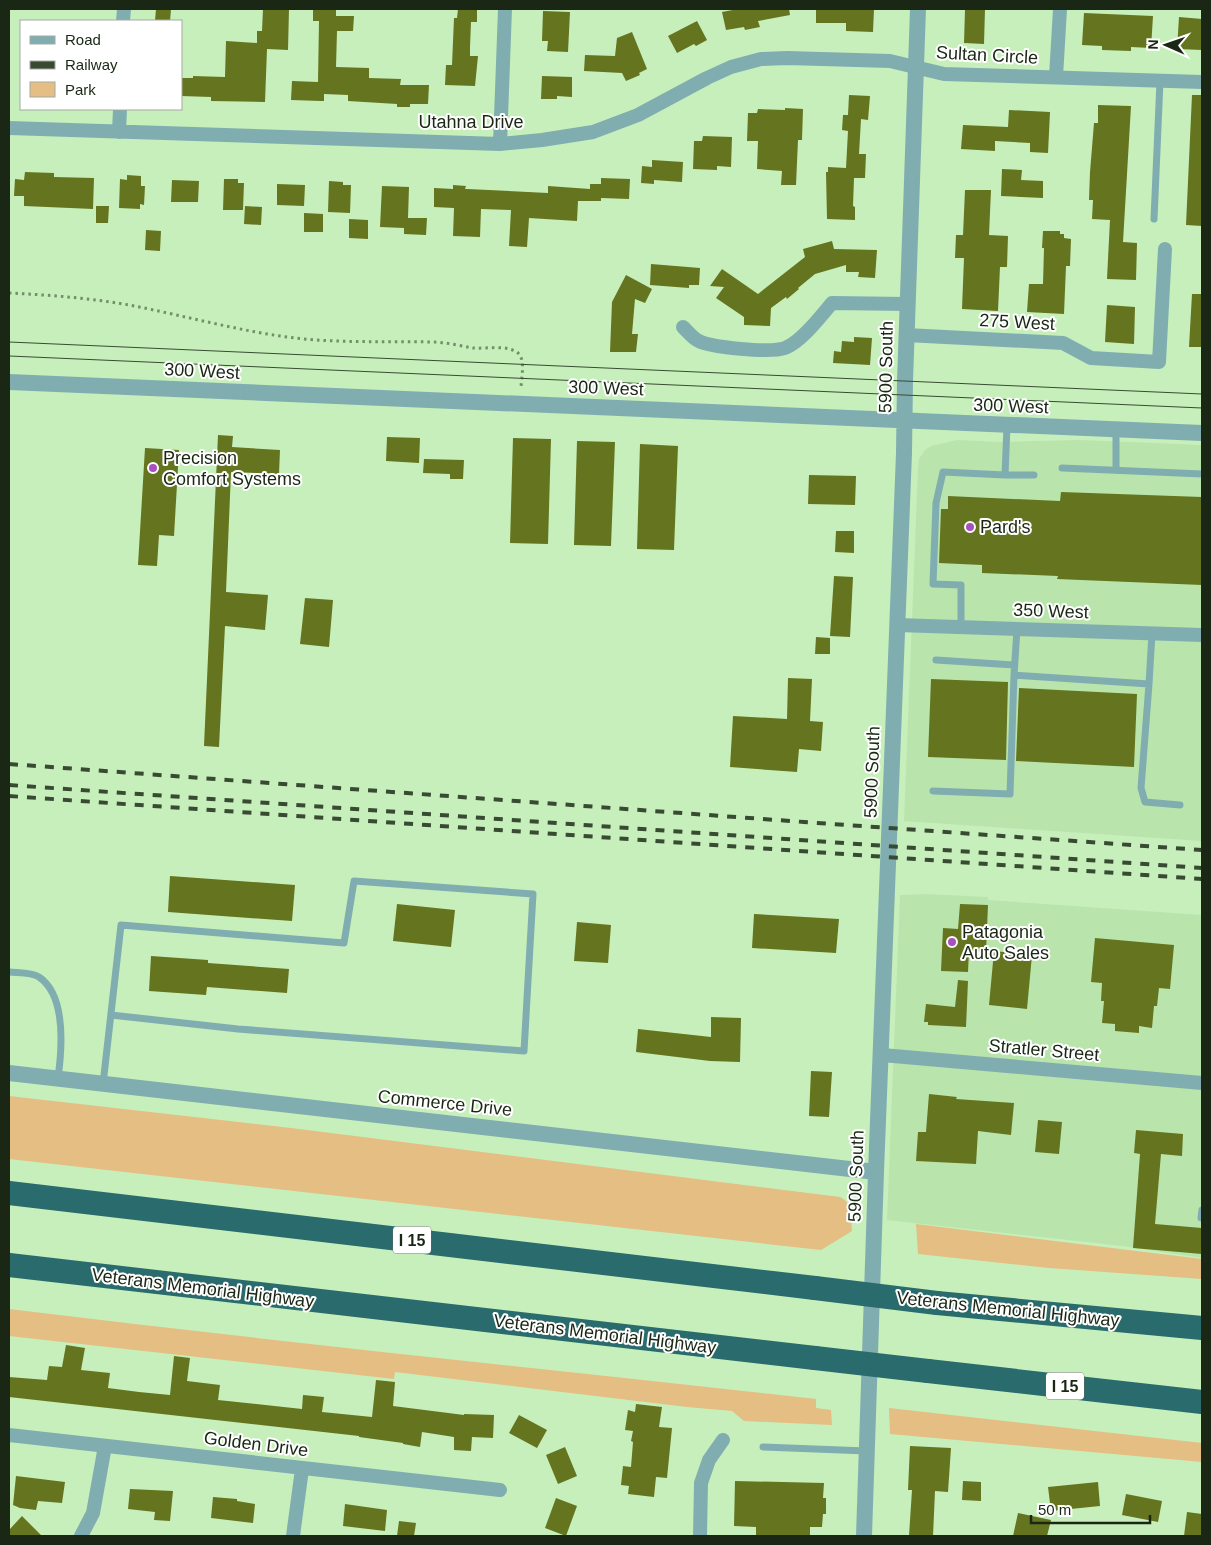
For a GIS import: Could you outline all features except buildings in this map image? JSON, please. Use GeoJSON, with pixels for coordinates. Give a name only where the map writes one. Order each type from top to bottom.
{"type":"FeatureCollection","features":[{"type":"Feature","properties":{"kind":"highway","name":"Veterans Memorial Highway"},"geometry":{"type":"LineString","coordinates":[[9,1193],[937,1303],[1202,1328]]}},
{"type":"Feature","properties":{"kind":"highway","name":"Veterans Memorial Highway"},"geometry":{"type":"LineString","coordinates":[[9,1265],[1202,1402]]}},
{"type":"Feature","properties":{"kind":"street"},"geometry":{"type":"LineString","coordinates":[[500,144],[505,9]]}},
{"type":"Feature","properties":{"kind":"street","name":"5900 South"},"geometry":{"type":"LineString","coordinates":[[864,1536],[918,9]]}},
{"type":"Feature","properties":{"kind":"street","name":"Sultan Circle"},"geometry":{"type":"LineString","coordinates":[[1056,77],[1060,9]]}},
{"type":"Feature","properties":{"kind":"street","name":"Utahna Drive"},"geometry":{"type":"LineString","coordinates":[[9,128],[500,144],[592,132],[638,115],[706,78],[731,67],[761,59],[890,61],[916,68]]}},
{"type":"Feature","properties":{"kind":"street","name":"Sultan Circle"},"geometry":{"type":"LineString","coordinates":[[916,68],[944,74],[1202,82]]}},
{"type":"Feature","properties":{"kind":"street"},"geometry":{"type":"LineString","coordinates":[[119,132],[120,110]]}},
{"type":"Feature","properties":{"kind":"street","name":"275 West"},"geometry":{"type":"LineString","coordinates":[[906,335],[1062,343],[1091,358],[1159,362],[1165,250]]}},
{"type":"Feature","properties":{"kind":"street"},"geometry":{"type":"LineString","coordinates":[[683,327],[696,340],[715,347],[771,350],[784,348],[794,343],[832,303],[907,304]]}},
{"type":"Feature","properties":{"kind":"street","name":"300 West"},"geometry":{"type":"LineString","coordinates":[[9,382],[904,422],[1202,433]]}},
{"type":"Feature","properties":{"kind":"street","name":"350 West"},"geometry":{"type":"LineString","coordinates":[[897,625],[1202,635]]}},
{"type":"Feature","properties":{"kind":"street","name":"Stratler Street"},"geometry":{"type":"LineString","coordinates":[[882,1055],[1202,1083]]}},
{"type":"Feature","properties":{"kind":"street","name":"Commerce Drive"},"geometry":{"type":"LineString","coordinates":[[9,1073],[876,1172]]}},
{"type":"Feature","properties":{"kind":"street","name":"Golden Drive"},"geometry":{"type":"LineString","coordinates":[[9,1435],[500,1490]]}},
{"type":"Feature","properties":{"kind":"street"},"geometry":{"type":"LineString","coordinates":[[700,1536],[701,1483],[708,1460],[723,1440]]}},
{"type":"Feature","properties":{"kind":"street"},"geometry":{"type":"LineString","coordinates":[[81,1536],[93,1513],[105,1446]]}},
{"type":"Feature","properties":{"kind":"street"},"geometry":{"type":"LineString","coordinates":[[293,1536],[302,1469]]}},
{"type":"Feature","properties":{"kind":"lane"},"geometry":{"type":"LineString","coordinates":[[1154,219],[1160,81]]}},
{"type":"Feature","properties":{"kind":"lane"},"geometry":{"type":"LineString","coordinates":[[1005,475],[1007,426]]}},
{"type":"Feature","properties":{"kind":"lane"},"geometry":{"type":"LineString","coordinates":[[1116,430],[1116,470]]}},
{"type":"Feature","properties":{"kind":"lane"},"geometry":{"type":"LineString","coordinates":[[1062,468],[1202,474]]}},
{"type":"Feature","properties":{"kind":"lane"},"geometry":{"type":"LineString","coordinates":[[960,627],[962,585],[932,584],[936,503],[943,472],[1034,475]]}},
{"type":"Feature","properties":{"kind":"lane"},"geometry":{"type":"LineString","coordinates":[[933,791],[1010,794],[1016,629]]}},
{"type":"Feature","properties":{"kind":"lane"},"geometry":{"type":"LineString","coordinates":[[1152,634],[1142,788],[1145,802],[1180,805]]}},
{"type":"Feature","properties":{"kind":"lane"},"geometry":{"type":"LineString","coordinates":[[936,660],[1014,665]]}},
{"type":"Feature","properties":{"kind":"lane"},"geometry":{"type":"LineString","coordinates":[[1014,675],[1149,684]]}},
{"type":"Feature","properties":{"kind":"lane"},"geometry":{"type":"LineString","coordinates":[[103,1084],[110,1015],[120,926],[344,943],[354,881],[533,894],[524,1051],[238,1029],[110,1015]]}},
{"type":"Feature","properties":{"kind":"lane"},"geometry":{"type":"LineString","coordinates":[[9,972],[37,976],[48,984],[55,997],[60,1020],[61,1046],[58,1079]]}},
{"type":"Feature","properties":{"kind":"lane"},"geometry":{"type":"LineString","coordinates":[[1202,1210],[1202,1218]]}},
{"type":"Feature","properties":{"kind":"lane"},"geometry":{"type":"LineString","coordinates":[[763,1447],[867,1451]]}},
{"type":"Feature","properties":{"kind":"path"},"geometry":{"type":"LineString","coordinates":[[9,293],[56,296],[128,305],[190,319],[300,338],[349,342],[434,342],[474,348],[509,349],[516,351],[520,355],[522,364],[520,405]]}},
{"type":"Feature","properties":{"kind":"shaded area"},"geometry":{"type":"Polygon","coordinates":[[[957,440],[1001,442],[1080,440],[1202,445],[1202,841],[904,821],[919,459],[925,450],[931,446],[957,440]]]}},
{"type":"Feature","properties":{"kind":"shaded area"},"geometry":{"type":"Polygon","coordinates":[[[926,894],[988,897],[988,900],[1202,915],[1202,1258],[1122,1246],[887,1220],[900,895],[926,894]]]}},
{"type":"Feature","properties":{"kind":"green space"},"geometry":{"type":"Polygon","coordinates":[[[9,1096],[291,1128],[840,1197],[849,1207],[852,1231],[821,1250],[9,1159],[9,1096]]]}},
{"type":"Feature","properties":{"kind":"green space"},"geometry":{"type":"Polygon","coordinates":[[[916,1224],[1202,1259],[1202,1279],[1049,1268],[918,1254],[916,1224]]]}},
{"type":"Feature","properties":{"kind":"green space"},"geometry":{"type":"Polygon","coordinates":[[[9,1309],[816,1399],[816,1408],[831,1410],[832,1425],[744,1421],[732,1411],[395,1372],[394,1379],[9,1336],[9,1309]]]}},
{"type":"Feature","properties":{"kind":"green space"},"geometry":{"type":"Polygon","coordinates":[[[889,1408],[1202,1443],[1202,1462],[890,1434],[889,1408]]]}},
{"type":"Feature","properties":{"kind":"tram line"},"geometry":{"type":"LineString","coordinates":[[9,342],[1202,394]]}},
{"type":"Feature","properties":{"kind":"tram line"},"geometry":{"type":"LineString","coordinates":[[9,356],[1202,408]]}},
{"type":"Feature","properties":{"kind":"railway"},"geometry":{"type":"LineString","coordinates":[[9,764],[1202,850]]}},
{"type":"Feature","properties":{"kind":"railway"},"geometry":{"type":"LineString","coordinates":[[9,785],[1202,868]]}},
{"type":"Feature","properties":{"kind":"railway"},"geometry":{"type":"LineString","coordinates":[[9,796],[1202,879]]}},
{"type":"Feature","properties":{"kind":"place","name":"Precision Comfort Systems"},"geometry":{"type":"Point","coordinates":[153,468]}},
{"type":"Feature","properties":{"kind":"place","name":"Pard's"},"geometry":{"type":"Point","coordinates":[970,527]}},
{"type":"Feature","properties":{"kind":"place","name":"Patagonia Auto Sales"},"geometry":{"type":"Point","coordinates":[952,942]}}]}
